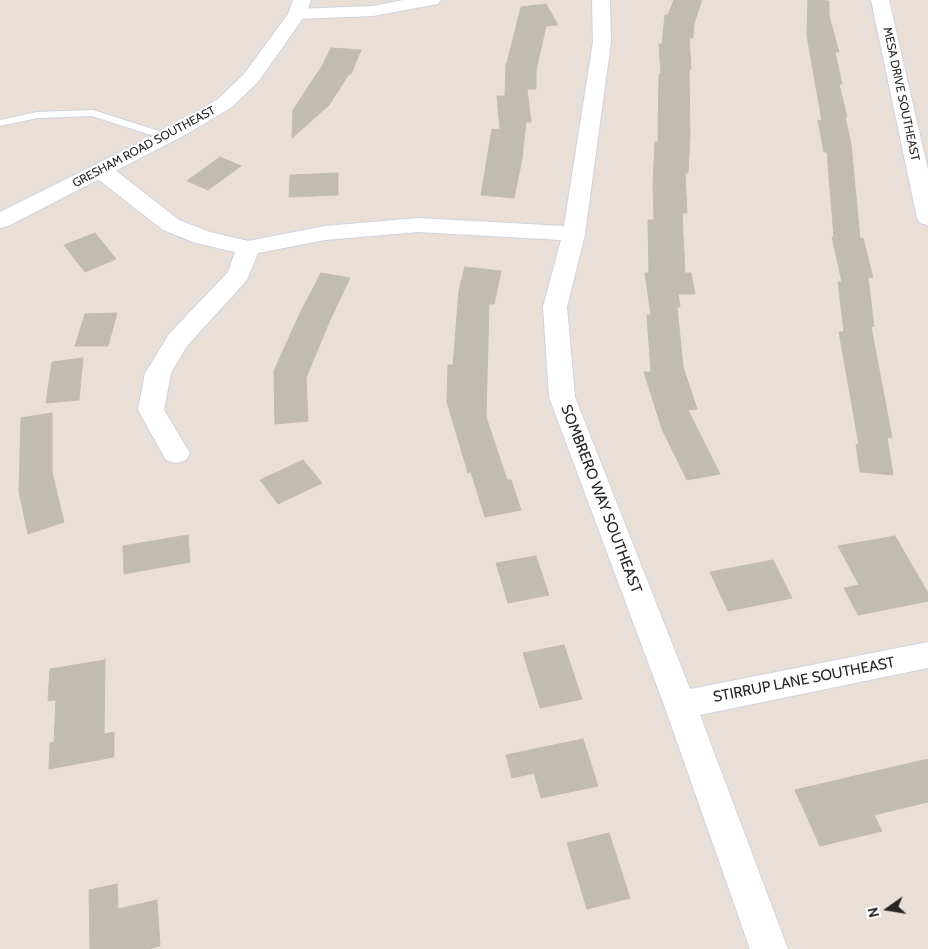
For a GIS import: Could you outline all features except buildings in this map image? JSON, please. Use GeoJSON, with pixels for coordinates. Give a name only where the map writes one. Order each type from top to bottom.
{"type":"FeatureCollection","features":[{"type":"Feature","properties":{"kind":"street"},"geometry":{"type":"LineString","coordinates":[[300,7],[374,11],[432,0]]}},
{"type":"Feature","properties":{"kind":"street","name":"SOMBRERO WAY SOUTHEAST"},"geometry":{"type":"LineString","coordinates":[[601,0],[602,42],[574,234],[555,307],[562,397],[680,705],[769,949]]}},
{"type":"Feature","properties":{"kind":"street","name":"MESA DRIVE SOUTHEAST"},"geometry":{"type":"LineString","coordinates":[[880,0],[928,218]]}},
{"type":"Feature","properties":{"kind":"street","name":"GRESHAM ROAD SOUTHEAST"},"geometry":{"type":"LineString","coordinates":[[0,222],[167,137],[225,103],[251,78],[300,7]]}},
{"type":"Feature","properties":{"kind":"street"},"geometry":{"type":"LineString","coordinates":[[102,171],[171,225],[204,238],[248,248],[325,232],[418,225],[574,234]]}},
{"type":"Feature","properties":{"kind":"street"},"geometry":{"type":"LineString","coordinates":[[176,452],[151,410],[158,373],[178,340],[239,276],[248,248]]}},
{"type":"Feature","properties":{"kind":"street","name":"STIRRUP LANE SOUTHEAST"},"geometry":{"type":"LineString","coordinates":[[680,705],[928,655]]}},
{"type":"Feature","properties":{"kind":"lane"},"geometry":{"type":"LineString","coordinates":[[0,124],[37,114],[93,114],[167,137]]}}]}
